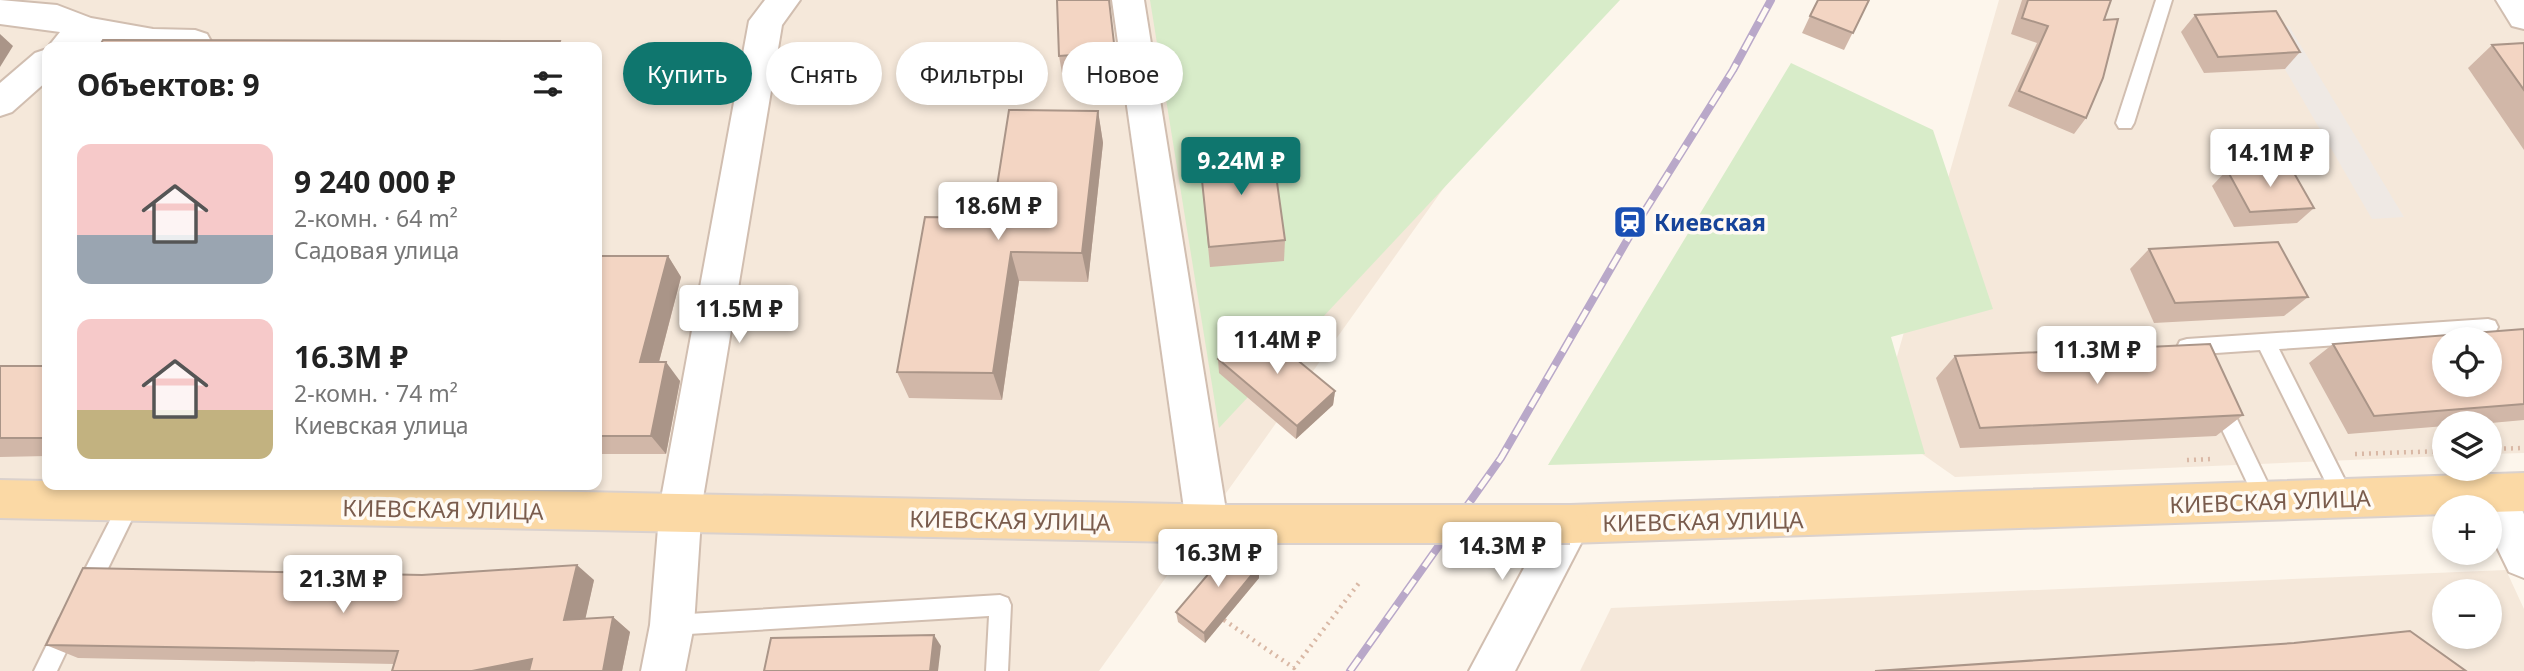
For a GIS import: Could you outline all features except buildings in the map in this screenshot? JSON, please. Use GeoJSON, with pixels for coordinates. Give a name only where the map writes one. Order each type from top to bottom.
{"type":"FeatureCollection","features":[{"type":"Feature","properties":{"kind":"main road","name":"КИЕВСКАЯ УЛИЦА"},"geometry":{"type":"LineString","coordinates":[[0,499],[1218,524],[1570,524],[2508,492]]}},
{"type":"Feature","properties":{"kind":"street"},"geometry":{"type":"LineString","coordinates":[[663,671],[681,532],[679,515],[766,21],[784,0]]}},
{"type":"Feature","properties":{"kind":"street"},"geometry":{"type":"LineString","coordinates":[[1128,0],[1218,524]]}},
{"type":"Feature","properties":{"kind":"street"},"geometry":{"type":"LineString","coordinates":[[2512,0],[2524,17]]}},
{"type":"Feature","properties":{"kind":"street"},"geometry":{"type":"LineString","coordinates":[[0,12],[57,17],[75,38],[153,42]]}},
{"type":"Feature","properties":{"kind":"street"},"geometry":{"type":"LineString","coordinates":[[0,103],[42,66]]}},
{"type":"Feature","properties":{"kind":"street"},"geometry":{"type":"LineString","coordinates":[[2508,492],[2524,558]]}},
{"type":"Feature","properties":{"kind":"street"},"geometry":{"type":"LineString","coordinates":[[1491,671],[1570,524]]}},
{"type":"Feature","properties":{"kind":"lane"},"geometry":{"type":"LineString","coordinates":[[2125,123],[2164,0]]}},
{"type":"Feature","properties":{"kind":"lane"},"geometry":{"type":"LineString","coordinates":[[2165,349],[2432,331]]}},
{"type":"Feature","properties":{"kind":"lane"},"geometry":{"type":"LineString","coordinates":[[2266,342],[2344,498]]}},
{"type":"Feature","properties":{"kind":"lane"},"geometry":{"type":"LineString","coordinates":[[2193,347],[2266,501]]}},
{"type":"Feature","properties":{"kind":"lane"},"geometry":{"type":"LineString","coordinates":[[45,671],[130,502]]}},
{"type":"Feature","properties":{"kind":"lane"},"geometry":{"type":"LineString","coordinates":[[671,625],[1000,605],[997,671]]}},
{"type":"Feature","properties":{"kind":"path"},"geometry":{"type":"LineString","coordinates":[[2502,449],[2524,448]]}},
{"type":"Feature","properties":{"kind":"path"},"geometry":{"type":"LineString","coordinates":[[1224,620],[1294,668],[1359,583]]}},
{"type":"Feature","properties":{"kind":"shaded area"},"geometry":{"type":"Polygon","coordinates":[[[0,0],[1578,0],[1099,671],[0,671],[0,0]]]}},
{"type":"Feature","properties":{"kind":"shaded area"},"geometry":{"type":"Polygon","coordinates":[[[1999,0],[2524,0],[2524,453],[2502,454],[2502,411],[2432,411],[2432,457],[1955,477],[1878,423],[1999,0]]]}},
{"type":"Feature","properties":{"kind":"shaded area"},"geometry":{"type":"Polygon","coordinates":[[[2289,26],[2404,217],[2372,219],[2261,28],[2289,26]]]}},
{"type":"Feature","properties":{"kind":"shaded area"},"geometry":{"type":"Polygon","coordinates":[[[2506,570],[2524,609],[2524,671],[1580,671],[1611,608],[2506,570]]]}},
{"type":"Feature","properties":{"kind":"green space"},"geometry":{"type":"Polygon","coordinates":[[[1150,0],[1620,0],[1219,428],[1167,105],[1183,105],[1183,42],[1157,42],[1150,0]]]}},
{"type":"Feature","properties":{"kind":"green space"},"geometry":{"type":"Polygon","coordinates":[[[1791,63],[1933,130],[1993,309],[1891,337],[1925,454],[1548,465],[1791,63]]]}},
{"type":"Feature","properties":{"kind":"railway"},"geometry":{"type":"LineString","coordinates":[[1350,671],[1501,458],[1636,225],[1733,70],[1771,0]]}},
{"type":"Feature","properties":{"kind":"place","name":"Киевская"},"geometry":{"type":"Point","coordinates":[1630,222]}}]}
